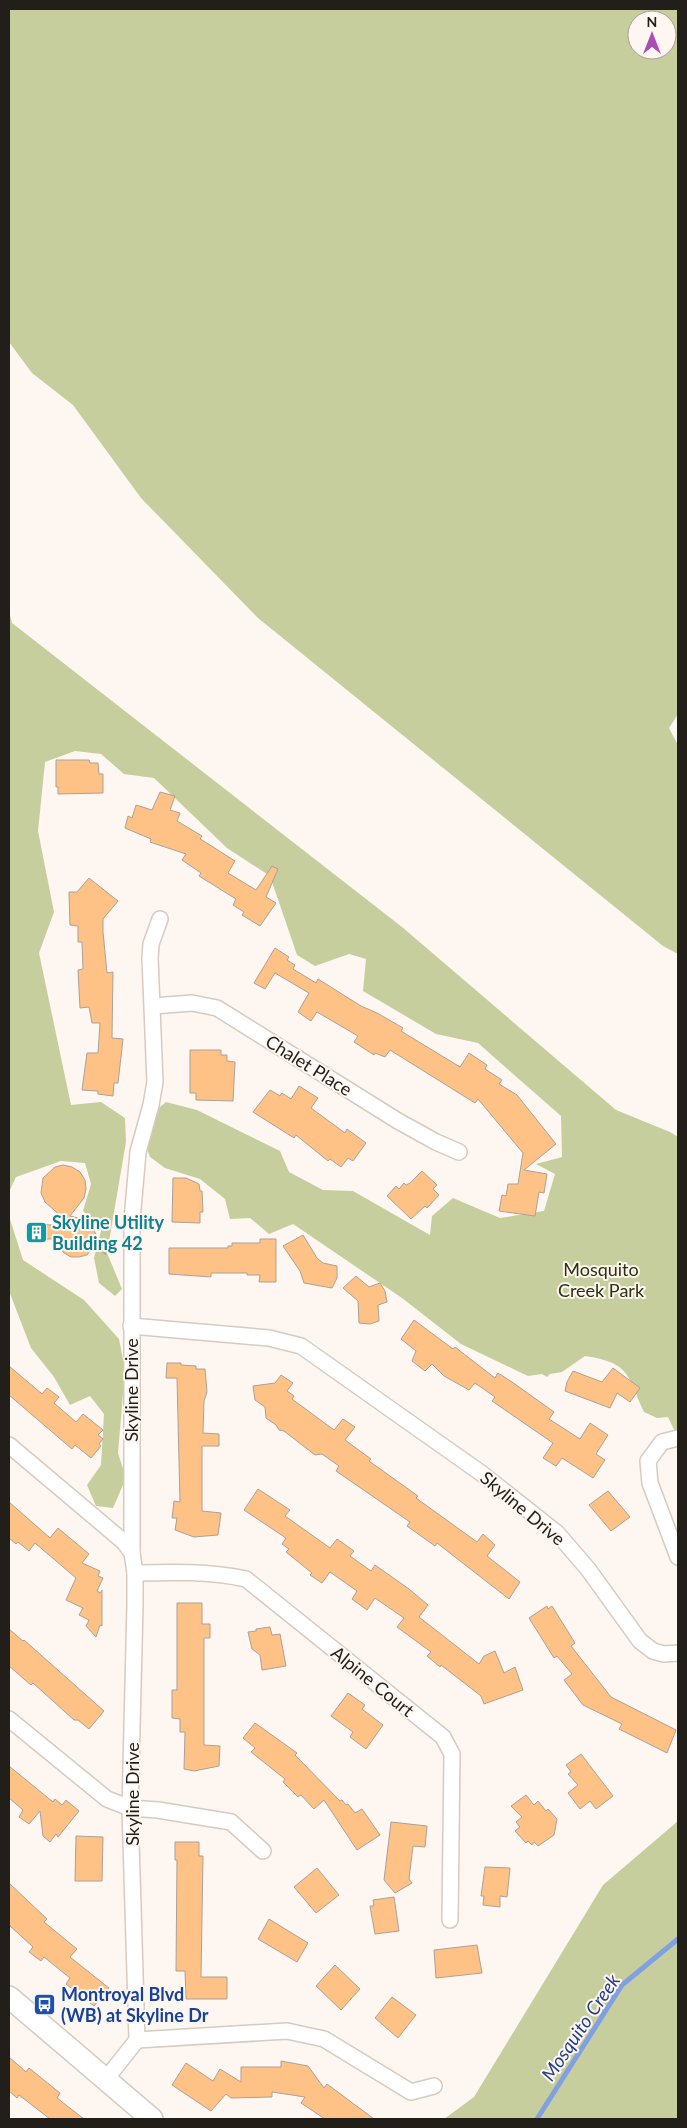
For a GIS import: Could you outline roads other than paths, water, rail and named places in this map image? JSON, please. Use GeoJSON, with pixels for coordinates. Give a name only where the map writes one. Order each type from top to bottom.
{"type":"FeatureCollection","features":[{"type":"Feature","properties":{"kind":"street"},"geometry":{"type":"LineString","coordinates":[[131,1326],[132,1220],[135,1174],[138,1152],[151,1105],[155,1082],[151,944],[160,919]]}},
{"type":"Feature","properties":{"kind":"street","name":"Chalet Place"},"geometry":{"type":"LineString","coordinates":[[153,1006],[192,1003],[217,1008],[398,1121],[436,1142],[459,1152]]}},
{"type":"Feature","properties":{"kind":"street","name":"Skyline Drive"},"geometry":{"type":"LineString","coordinates":[[137,2040],[130,1808],[135,1573],[132,1553],[131,1326],[269,1338],[301,1346],[481,1473],[557,1533],[588,1569],[640,1641],[652,1651],[664,1654],[678,1653]]}},
{"type":"Feature","properties":{"kind":"street"},"geometry":{"type":"LineString","coordinates":[[678,1438],[662,1442],[648,1461],[650,1482],[678,1557]]}},
{"type":"Feature","properties":{"kind":"street"},"geometry":{"type":"LineString","coordinates":[[9,1445],[124,1542],[132,1553]]}},
{"type":"Feature","properties":{"kind":"street","name":"Alpine Court"},"geometry":{"type":"LineString","coordinates":[[135,1573],[219,1573],[246,1579],[443,1737],[452,1754],[450,1920]]}},
{"type":"Feature","properties":{"kind":"street"},"geometry":{"type":"LineString","coordinates":[[9,1720],[107,1799],[130,1808],[158,1810],[231,1822],[263,1851]]}},
{"type":"Feature","properties":{"kind":"street"},"geometry":{"type":"LineString","coordinates":[[9,1997],[152,2119]]}},
{"type":"Feature","properties":{"kind":"street"},"geometry":{"type":"LineString","coordinates":[[106,2079],[137,2040],[287,2031],[324,2040],[411,2092],[434,2086]]}},
{"type":"Feature","properties":{"kind":"waterway","name":"Mosquito Creek"},"geometry":{"type":"LineString","coordinates":[[537,2119],[622,1985],[678,1939]]}},
{"type":"Feature","properties":{"kind":"place","name":"Skyline Utility Building 42"},"geometry":{"type":"Point","coordinates":[36,1232]}},
{"type":"Feature","properties":{"kind":"place","name":"Montroyal Blvd (WB) at Skyline Dr"},"geometry":{"type":"Point","coordinates":[45,2004]}},
{"type":"Feature","properties":{"kind":"park label","name":"Mosquito Creek Park"},"geometry":{"type":"Point","coordinates":[601,1279]}}]}
